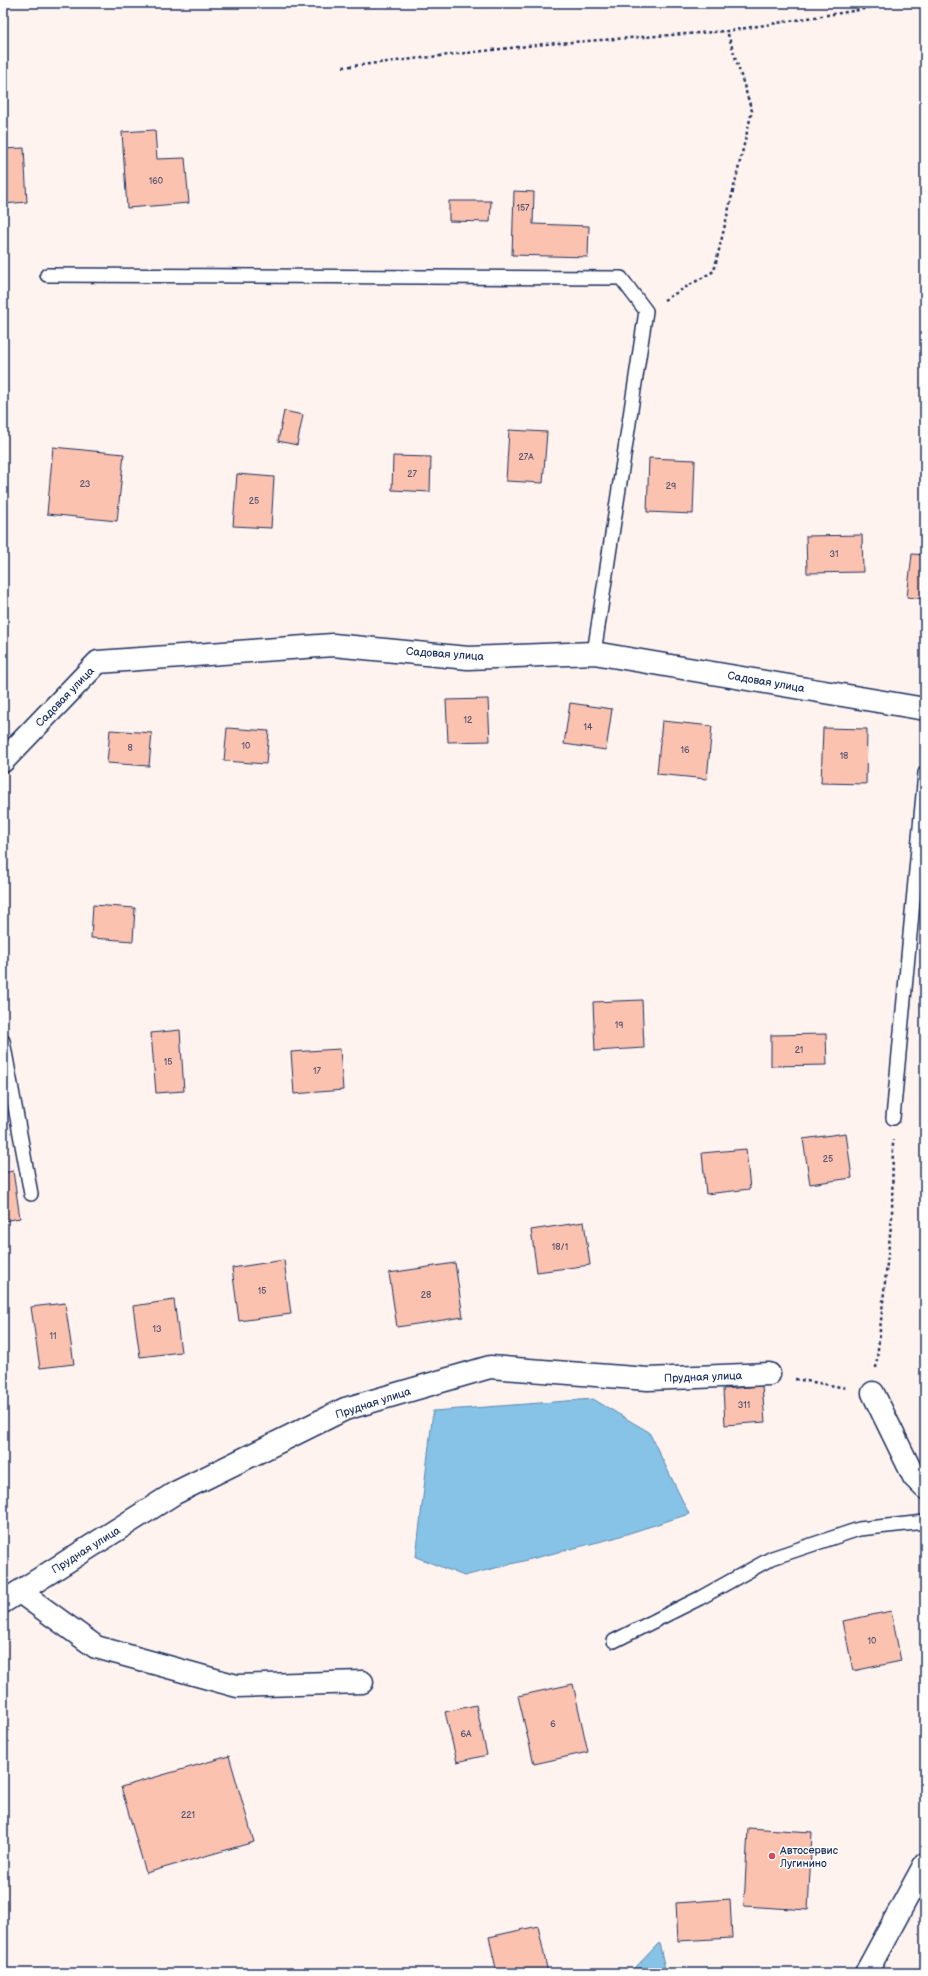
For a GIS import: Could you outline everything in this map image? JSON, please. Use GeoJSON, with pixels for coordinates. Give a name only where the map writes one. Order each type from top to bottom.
{"type":"FeatureCollection","features":[{"type":"Feature","properties":{"kind":"street","name":"Садовая улица"},"geometry":{"type":"LineString","coordinates":[[3,761],[98,662],[333,645],[468,658],[594,653],[925,709]]}},
{"type":"Feature","properties":{"kind":"street","name":"Прудная улица"},"geometry":{"type":"LineString","coordinates":[[362,1682],[236,1686],[96,1647],[7,1599],[175,1493],[345,1409],[490,1367],[648,1379],[769,1374]]}},
{"type":"Feature","properties":{"kind":"street"},"geometry":{"type":"LineString","coordinates":[[873,1392],[914,1477],[925,1488]]}},
{"type":"Feature","properties":{"kind":"street"},"geometry":{"type":"LineString","coordinates":[[866,1973],[925,1864]]}},
{"type":"Feature","properties":{"kind":"lane"},"geometry":{"type":"LineString","coordinates":[[47,275],[621,278],[646,311],[594,653]]}},
{"type":"Feature","properties":{"kind":"lane"},"geometry":{"type":"LineString","coordinates":[[893,1118],[925,773]]}},
{"type":"Feature","properties":{"kind":"lane"},"geometry":{"type":"LineString","coordinates":[[3,1041],[31,1194]]}},
{"type":"Feature","properties":{"kind":"lane"},"geometry":{"type":"LineString","coordinates":[[614,1641],[700,1598],[772,1558],[859,1529],[925,1522]]}},
{"type":"Feature","properties":{"kind":"path"},"geometry":{"type":"LineString","coordinates":[[343,67],[545,44],[727,31],[859,10],[888,3]]}},
{"type":"Feature","properties":{"kind":"path"},"geometry":{"type":"LineString","coordinates":[[646,311],[714,270],[752,111],[727,31]]}},
{"type":"Feature","properties":{"kind":"path"},"geometry":{"type":"LineString","coordinates":[[769,1374],[873,1392],[892,1216],[893,1118]]}},
{"type":"Feature","properties":{"kind":"water"},"geometry":{"type":"Polygon","coordinates":[[[593,1399],[649,1432],[689,1514],[614,1538],[464,1576],[416,1557],[433,1411],[593,1399]]]}},
{"type":"Feature","properties":{"kind":"water"},"geometry":{"type":"Polygon","coordinates":[[[659,1943],[666,1973],[630,1973],[659,1943]]]}},
{"type":"Feature","properties":{"kind":"building"},"geometry":{"type":"Polygon","coordinates":[[[155,130],[157,159],[185,158],[189,203],[127,208],[122,132],[155,130]]]}},
{"type":"Feature","properties":{"kind":"building"},"geometry":{"type":"Polygon","coordinates":[[[24,148],[27,202],[3,204],[3,149],[24,148]]]}},
{"type":"Feature","properties":{"kind":"building"},"geometry":{"type":"Polygon","coordinates":[[[514,191],[534,192],[533,224],[589,226],[588,257],[512,255],[514,191]]]}},
{"type":"Feature","properties":{"kind":"building"},"geometry":{"type":"Polygon","coordinates":[[[449,201],[491,201],[490,222],[449,221],[449,201]]]}},
{"type":"Feature","properties":{"kind":"building"},"geometry":{"type":"Polygon","coordinates":[[[284,411],[303,415],[297,445],[278,441],[284,411]]]}},
{"type":"Feature","properties":{"kind":"building"},"geometry":{"type":"Polygon","coordinates":[[[509,430],[547,432],[543,483],[506,481],[509,430]]]}},
{"type":"Feature","properties":{"kind":"building"},"geometry":{"type":"Polygon","coordinates":[[[53,447],[124,454],[117,521],[47,514],[53,447]]]}},
{"type":"Feature","properties":{"kind":"building"},"geometry":{"type":"Polygon","coordinates":[[[393,456],[431,457],[430,492],[392,490],[393,456]]]}},
{"type":"Feature","properties":{"kind":"building"},"geometry":{"type":"Polygon","coordinates":[[[649,458],[695,460],[693,514],[647,512],[649,458]]]}},
{"type":"Feature","properties":{"kind":"building"},"geometry":{"type":"Polygon","coordinates":[[[237,474],[274,477],[271,528],[233,526],[237,474]]]}},
{"type":"Feature","properties":{"kind":"building"},"geometry":{"type":"Polygon","coordinates":[[[862,535],[863,572],[807,573],[806,536],[862,535]]]}},
{"type":"Feature","properties":{"kind":"building"},"geometry":{"type":"Polygon","coordinates":[[[912,554],[925,555],[925,599],[907,597],[912,554]]]}},
{"type":"Feature","properties":{"kind":"building"},"geometry":{"type":"Polygon","coordinates":[[[488,699],[490,741],[448,742],[446,700],[488,699]]]}},
{"type":"Feature","properties":{"kind":"building"},"geometry":{"type":"Polygon","coordinates":[[[570,703],[612,709],[606,750],[564,744],[570,703]]]}},
{"type":"Feature","properties":{"kind":"building"},"geometry":{"type":"Polygon","coordinates":[[[662,721],[712,726],[707,779],[657,774],[662,721]]]}},
{"type":"Feature","properties":{"kind":"building"},"geometry":{"type":"Polygon","coordinates":[[[227,728],[269,731],[266,764],[224,761],[227,728]]]}},
{"type":"Feature","properties":{"kind":"building"},"geometry":{"type":"Polygon","coordinates":[[[823,728],[867,729],[866,784],[821,783],[823,728]]]}},
{"type":"Feature","properties":{"kind":"building"},"geometry":{"type":"Polygon","coordinates":[[[110,730],[152,733],[149,766],[107,763],[110,730]]]}},
{"type":"Feature","properties":{"kind":"building"},"geometry":{"type":"Polygon","coordinates":[[[93,905],[135,908],[133,941],[91,938],[93,905]]]}},
{"type":"Feature","properties":{"kind":"building"},"geometry":{"type":"Polygon","coordinates":[[[642,1000],[644,1048],[595,1051],[593,1002],[642,1000]]]}},
{"type":"Feature","properties":{"kind":"building"},"geometry":{"type":"Polygon","coordinates":[[[180,1030],[184,1091],[156,1093],[151,1033],[180,1030]]]}},
{"type":"Feature","properties":{"kind":"building"},"geometry":{"type":"Polygon","coordinates":[[[826,1034],[827,1065],[771,1066],[771,1035],[826,1034]]]}},
{"type":"Feature","properties":{"kind":"building"},"geometry":{"type":"Polygon","coordinates":[[[340,1049],[343,1090],[294,1094],[291,1052],[340,1049]]]}},
{"type":"Feature","properties":{"kind":"building"},"geometry":{"type":"Polygon","coordinates":[[[846,1133],[852,1178],[810,1184],[803,1139],[846,1133]]]}},
{"type":"Feature","properties":{"kind":"building"},"geometry":{"type":"Polygon","coordinates":[[[746,1149],[750,1189],[706,1194],[702,1153],[746,1149]]]}},
{"type":"Feature","properties":{"kind":"building"},"geometry":{"type":"Polygon","coordinates":[[[13,1171],[20,1218],[3,1221],[3,1173],[13,1171]]]}},
{"type":"Feature","properties":{"kind":"building"},"geometry":{"type":"Polygon","coordinates":[[[584,1222],[590,1265],[537,1272],[531,1230],[584,1222]]]}},
{"type":"Feature","properties":{"kind":"building"},"geometry":{"type":"Polygon","coordinates":[[[284,1260],[291,1314],[239,1321],[232,1268],[284,1260]]]}},
{"type":"Feature","properties":{"kind":"building"},"geometry":{"type":"Polygon","coordinates":[[[455,1263],[463,1317],[397,1327],[389,1273],[455,1263]]]}},
{"type":"Feature","properties":{"kind":"building"},"geometry":{"type":"Polygon","coordinates":[[[174,1300],[181,1352],[140,1357],[133,1306],[174,1300]]]}},
{"type":"Feature","properties":{"kind":"building"},"geometry":{"type":"Polygon","coordinates":[[[65,1303],[74,1364],[40,1368],[31,1307],[65,1303]]]}},
{"type":"Feature","properties":{"kind":"building"},"geometry":{"type":"Polygon","coordinates":[[[762,1386],[765,1422],[725,1425],[723,1389],[762,1386]]]}},
{"type":"Feature","properties":{"kind":"building"},"geometry":{"type":"Polygon","coordinates":[[[891,1611],[901,1661],[853,1671],[843,1621],[891,1611]]]}},
{"type":"Feature","properties":{"kind":"building"},"geometry":{"type":"Polygon","coordinates":[[[573,1684],[588,1752],[534,1764],[518,1696],[573,1684]]]}},
{"type":"Feature","properties":{"kind":"building"},"geometry":{"type":"Polygon","coordinates":[[[476,1705],[487,1755],[457,1762],[445,1712],[476,1705]]]}},
{"type":"Feature","properties":{"kind":"building"},"geometry":{"type":"Polygon","coordinates":[[[229,1756],[254,1842],[146,1873],[121,1787],[229,1756]]]}},
{"type":"Feature","properties":{"kind":"building"},"geometry":{"type":"Polygon","coordinates":[[[748,1828],[812,1832],[808,1910],[744,1906],[748,1828]]]}},
{"type":"Feature","properties":{"kind":"building"},"geometry":{"type":"Polygon","coordinates":[[[730,1899],[732,1938],[678,1941],[676,1903],[730,1899]]]}},
{"type":"Feature","properties":{"kind":"building"},"geometry":{"type":"Polygon","coordinates":[[[538,1926],[548,1973],[497,1973],[489,1937],[538,1926]]]}},
{"type":"Feature","properties":{"kind":"place","name":"Автосервис Лугинино"},"geometry":{"type":"Point","coordinates":[772,1856]}}]}
